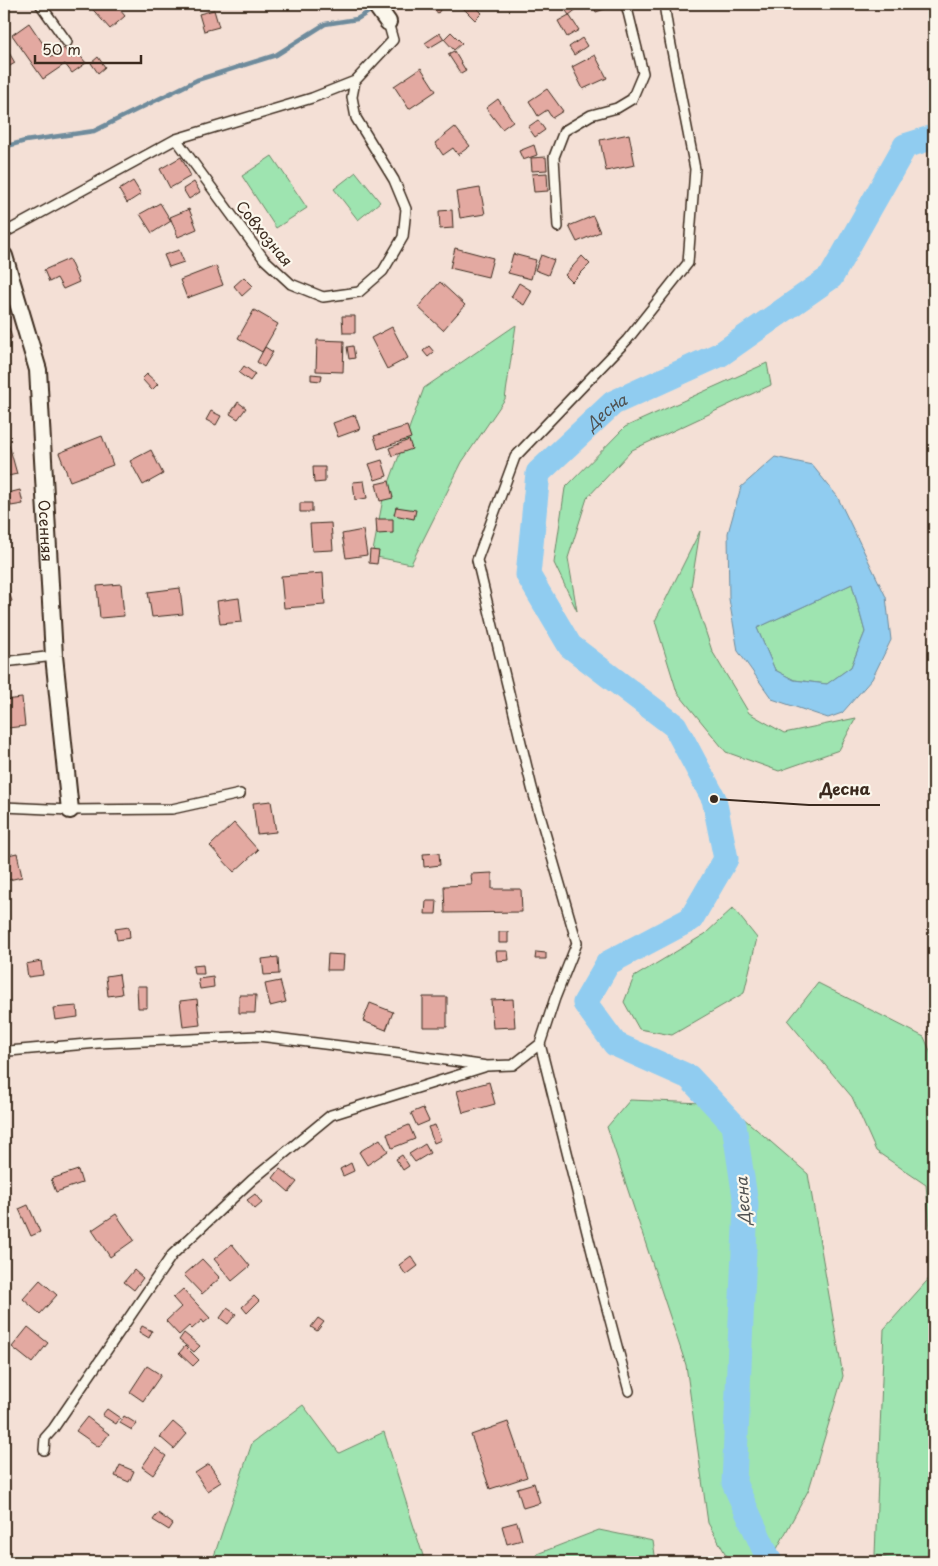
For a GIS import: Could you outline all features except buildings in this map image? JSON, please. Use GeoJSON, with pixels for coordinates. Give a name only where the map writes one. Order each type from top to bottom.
{"type":"FeatureCollection","features":[{"type":"Feature","properties":{"kind":"street"},"geometry":{"type":"LineString","coordinates":[[375,4],[388,22]]}},
{"type":"Feature","properties":{"kind":"street","name":"Осенняя"},"geometry":{"type":"LineString","coordinates":[[4,256],[38,370],[54,656],[70,810]]}},
{"type":"Feature","properties":{"kind":"lane"},"geometry":{"type":"LineString","coordinates":[[40,4],[67,42]]}},
{"type":"Feature","properties":{"kind":"lane"},"geometry":{"type":"LineString","coordinates":[[558,227],[554,157],[564,131],[591,115],[617,108],[632,99],[643,73],[626,4]]}},
{"type":"Feature","properties":{"kind":"lane"},"geometry":{"type":"LineString","coordinates":[[629,1390],[594,1260],[540,1044],[555,998],[577,943],[532,788],[477,560],[515,457],[627,340],[688,263],[695,169],[664,4]]}},
{"type":"Feature","properties":{"kind":"lane"},"geometry":{"type":"LineString","coordinates":[[4,233],[176,139],[312,98],[355,81],[393,40],[388,22]]}},
{"type":"Feature","properties":{"kind":"lane","name":"Совхозная"},"geometry":{"type":"LineString","coordinates":[[176,139],[264,259],[291,284],[323,297],[358,292],[384,271],[403,237],[406,209],[394,180],[356,118],[352,97],[355,81]]}},
{"type":"Feature","properties":{"kind":"lane"},"geometry":{"type":"LineString","coordinates":[[4,662],[54,656]]}},
{"type":"Feature","properties":{"kind":"lane"},"geometry":{"type":"LineString","coordinates":[[4,807],[70,810],[172,809],[240,794]]}},
{"type":"Feature","properties":{"kind":"lane"},"geometry":{"type":"LineString","coordinates":[[4,1053],[98,1043],[259,1036],[487,1066],[513,1066],[540,1044]]}},
{"type":"Feature","properties":{"kind":"lane"},"geometry":{"type":"LineString","coordinates":[[44,1450],[45,1438],[172,1255],[252,1180],[331,1115],[487,1066]]}},
{"type":"Feature","properties":{"kind":"green space"},"geometry":{"type":"Polygon","coordinates":[[[272,156],[307,208],[276,228],[242,176],[272,156]]]}},
{"type":"Feature","properties":{"kind":"green space"},"geometry":{"type":"Polygon","coordinates":[[[356,172],[380,202],[358,220],[334,189],[356,172]]]}},
{"type":"Feature","properties":{"kind":"green space"},"geometry":{"type":"Polygon","coordinates":[[[516,325],[505,399],[462,462],[411,564],[372,556],[383,499],[424,388],[516,325]]]}},
{"type":"Feature","properties":{"kind":"green space"},"geometry":{"type":"Polygon","coordinates":[[[767,363],[771,385],[632,450],[587,498],[568,558],[577,611],[554,563],[565,488],[625,427],[767,363]]]}},
{"type":"Feature","properties":{"kind":"green space"},"geometry":{"type":"Polygon","coordinates":[[[700,531],[691,587],[712,651],[749,713],[784,733],[856,718],[839,750],[779,771],[726,752],[677,692],[655,621],[700,531]]]}},
{"type":"Feature","properties":{"kind":"green space"},"geometry":{"type":"Polygon","coordinates":[[[852,584],[865,632],[851,667],[827,684],[794,680],[775,670],[757,628],[852,584]]]}},
{"type":"Feature","properties":{"kind":"green space"},"geometry":{"type":"Polygon","coordinates":[[[733,908],[757,938],[744,993],[672,1035],[639,1029],[624,1002],[634,977],[705,934],[733,908]]]}},
{"type":"Feature","properties":{"kind":"green space"},"geometry":{"type":"Polygon","coordinates":[[[818,983],[924,1037],[934,1060],[934,1273],[926,1185],[876,1151],[852,1097],[788,1021],[818,983]]]}},
{"type":"Feature","properties":{"kind":"green space"},"geometry":{"type":"Polygon","coordinates":[[[630,1100],[727,1104],[808,1174],[843,1376],[809,1489],[770,1562],[730,1562],[708,1523],[686,1365],[607,1127],[630,1100]]]}},
{"type":"Feature","properties":{"kind":"green space"},"geometry":{"type":"Polygon","coordinates":[[[934,1273],[934,1562],[900,1562],[875,1555],[884,1329],[934,1273]]]}},
{"type":"Feature","properties":{"kind":"green space"},"geometry":{"type":"Polygon","coordinates":[[[303,1405],[339,1453],[384,1432],[425,1562],[212,1562],[252,1443],[303,1405]]]}},
{"type":"Feature","properties":{"kind":"green space"},"geometry":{"type":"Polygon","coordinates":[[[599,1530],[653,1541],[656,1562],[538,1562],[537,1554],[599,1530]]]}},
{"type":"Feature","properties":{"kind":"water"},"geometry":{"type":"Polygon","coordinates":[[[775,457],[812,465],[837,496],[886,597],[891,640],[872,679],[842,713],[828,718],[772,699],[738,651],[729,599],[728,533],[741,487],[775,457]],[[852,584],[757,628],[775,670],[794,680],[827,684],[851,667],[865,632],[852,584]]]}},
{"type":"Feature","properties":{"kind":"waterway"},"geometry":{"type":"LineString","coordinates":[[4,147],[25,141],[94,131],[197,80],[276,55],[325,24],[357,19],[375,8]]}},
{"type":"Feature","properties":{"kind":"waterway","name":"Десна"},"geometry":{"type":"LineString","coordinates":[[770,1562],[734,1483],[746,1204],[734,1125],[689,1077],[615,1044],[585,1003],[608,963],[691,919],[726,859],[714,799],[675,726],[570,646],[528,575],[538,473],[613,403],[721,354],[831,277],[905,146],[934,137]]}},
{"type":"Feature","properties":{"kind":"place","name":"Десна"},"geometry":{"type":"Point","coordinates":[714,799]}}]}
